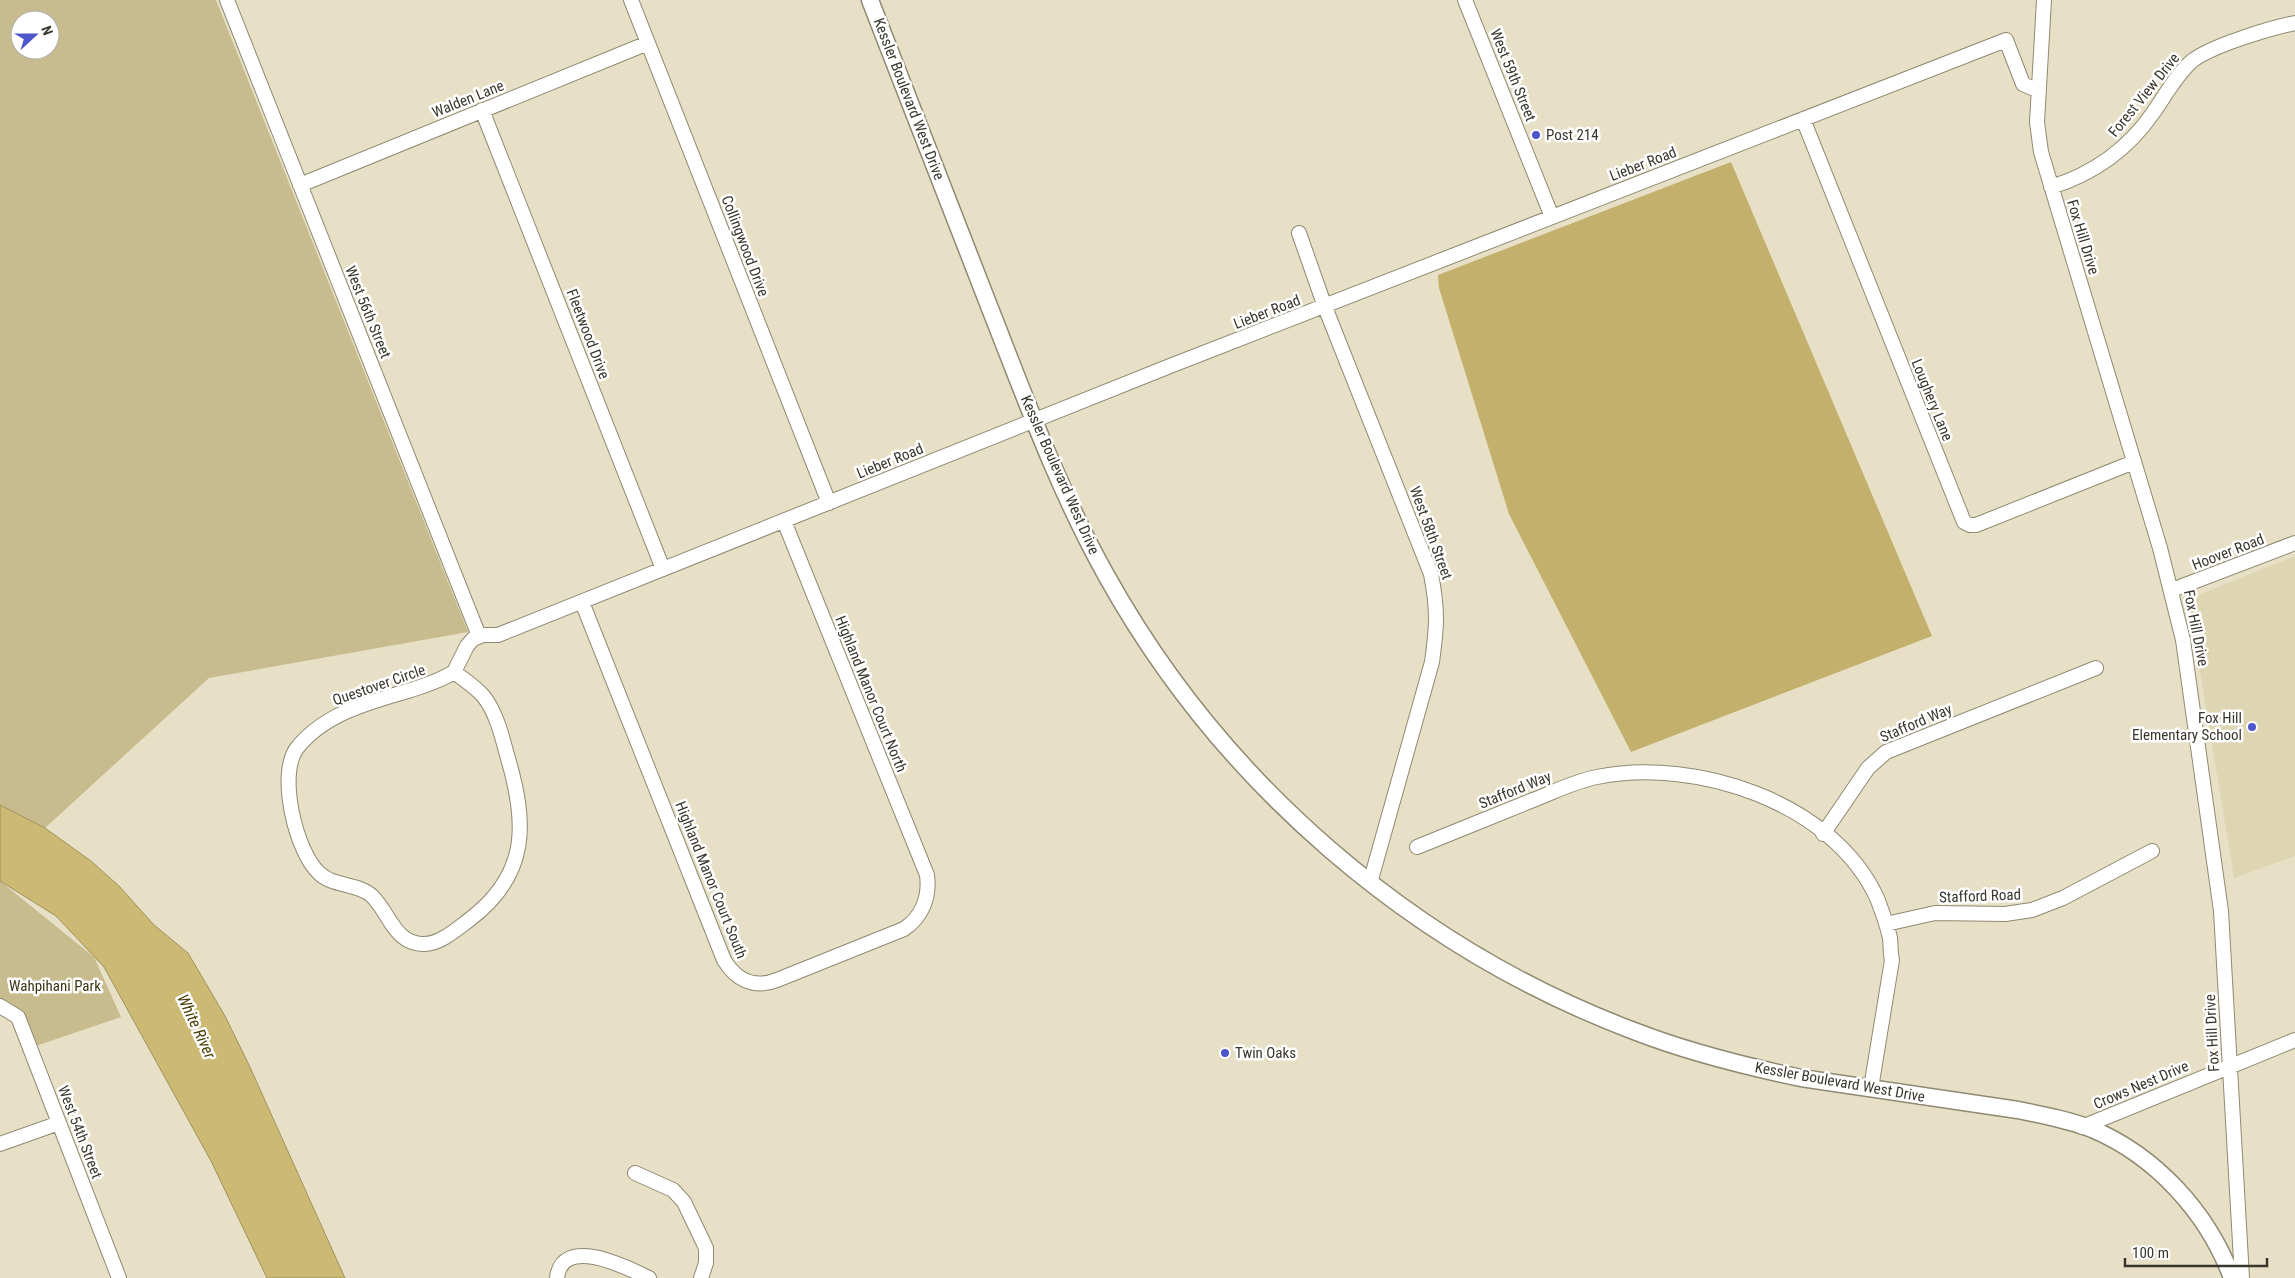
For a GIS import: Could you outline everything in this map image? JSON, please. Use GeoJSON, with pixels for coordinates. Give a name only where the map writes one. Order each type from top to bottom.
{"type":"FeatureCollection","features":[{"type":"Feature","properties":{"kind":"main road","name":"Kessler Boulevard West Drive"},"geometry":{"type":"LineString","coordinates":[[871,0],[1034,421],[1066,497],[1104,572],[1140,632],[1201,716],[1263,786],[1305,827],[1370,883],[1422,921],[1478,956],[1548,994],[1612,1022],[1674,1045],[1737,1064],[1801,1078],[2018,1110],[2097,1132],[2124,1146],[2169,1181],[2205,1225],[2222,1255],[2232,1278]]}},
{"type":"Feature","properties":{"kind":"street","name":"West 56th Street"},"geometry":{"type":"LineString","coordinates":[[227,0],[479,636]]}},
{"type":"Feature","properties":{"kind":"street","name":"Collingwood Drive"},"geometry":{"type":"LineString","coordinates":[[631,0],[829,503]]}},
{"type":"Feature","properties":{"kind":"street","name":"West 59th Street"},"geometry":{"type":"LineString","coordinates":[[1465,0],[1552,217]]}},
{"type":"Feature","properties":{"kind":"street","name":"Fox Hill Drive"},"geometry":{"type":"LineString","coordinates":[[2044,0],[2037,122],[2040,152],[2172,590],[2184,645],[2221,911],[2242,1278]]}},
{"type":"Feature","properties":{"kind":"street","name":"Forest View Drive"},"geometry":{"type":"LineString","coordinates":[[2051,187],[2086,173],[2126,145],[2144,126],[2184,69],[2198,57],[2210,50],[2295,23]]}},
{"type":"Feature","properties":{"kind":"street","name":"Lieber Road"},"geometry":{"type":"LineString","coordinates":[[479,636],[498,635],[1034,421],[2006,40],[2023,84],[2038,91]]}},
{"type":"Feature","properties":{"kind":"street","name":"Walden Lane"},"geometry":{"type":"LineString","coordinates":[[300,184],[648,43]]}},
{"type":"Feature","properties":{"kind":"street","name":"Fleetwood Drive"},"geometry":{"type":"LineString","coordinates":[[482,110],[663,569]]}},
{"type":"Feature","properties":{"kind":"street","name":"Loughery Lane"},"geometry":{"type":"LineString","coordinates":[[1803,119],[1964,522],[1976,525],[2134,462]]}},
{"type":"Feature","properties":{"kind":"street","name":"West 58th Street"},"geometry":{"type":"LineString","coordinates":[[1298,234],[1431,574],[1437,609],[1437,631],[1432,662],[1370,883]]}},
{"type":"Feature","properties":{"kind":"street","name":"Highland Manor Court North"},"geometry":{"type":"LineString","coordinates":[[784,521],[927,880]]}},
{"type":"Feature","properties":{"kind":"street","name":"Hoover Road"},"geometry":{"type":"LineString","coordinates":[[2172,590],[2295,543]]}},
{"type":"Feature","properties":{"kind":"street","name":"Highland Manor Court South"},"geometry":{"type":"LineString","coordinates":[[582,602],[724,960],[738,978],[755,984],[769,983],[904,929],[922,910],[926,897],[927,880]]}},
{"type":"Feature","properties":{"kind":"street"},"geometry":{"type":"LineString","coordinates":[[454,672],[467,646],[479,636]]}},
{"type":"Feature","properties":{"kind":"street","name":"Stafford Way"},"geometry":{"type":"LineString","coordinates":[[1417,847],[1586,780],[1641,771],[1693,775],[1738,786],[1786,808],[1823,834],[1868,768],[1890,750],[2096,668]]}},
{"type":"Feature","properties":{"kind":"street","name":"Questover Circle"},"geometry":{"type":"LineString","coordinates":[[454,672],[478,690],[490,706],[505,747],[516,787],[519,837],[513,867],[493,900],[435,942],[421,944],[408,940],[396,930],[368,892],[332,880],[321,875],[313,867],[305,852],[292,812],[288,772],[297,748],[314,731],[332,718],[356,708],[436,682],[454,672]]}},
{"type":"Feature","properties":{"kind":"street"},"geometry":{"type":"LineString","coordinates":[[1823,834],[1841,848],[1856,866],[1876,898],[1886,924],[1892,960],[1872,1088]]}},
{"type":"Feature","properties":{"kind":"street","name":"Stafford Road"},"geometry":{"type":"LineString","coordinates":[[1886,924],[1935,913],[2001,914],[2032,910],[2062,898],[2152,851]]}},
{"type":"Feature","properties":{"kind":"street","name":"West 54th Street"},"geometry":{"type":"LineString","coordinates":[[0,1006],[18,1018],[119,1278]]}},
{"type":"Feature","properties":{"kind":"street","name":"Crows Nest Drive"},"geometry":{"type":"LineString","coordinates":[[2082,1127],[2295,1040]]}},
{"type":"Feature","properties":{"kind":"street"},"geometry":{"type":"LineString","coordinates":[[0,1144],[59,1123]]}},
{"type":"Feature","properties":{"kind":"street"},"geometry":{"type":"LineString","coordinates":[[635,1173],[673,1190],[684,1202],[706,1248],[706,1264],[700,1278]]}},
{"type":"Feature","properties":{"kind":"street"},"geometry":{"type":"LineString","coordinates":[[557,1278],[558,1270],[566,1260],[575,1257],[606,1259],[649,1278]]}},
{"type":"Feature","properties":{"kind":"shaded area"},"geometry":{"type":"Polygon","coordinates":[[[1731,162],[1932,636],[1631,752],[1509,514],[1439,288],[1438,275],[1731,162]]]}},
{"type":"Feature","properties":{"kind":"shaded area","name":"Fox Hill Elementary School"},"geometry":{"type":"Polygon","coordinates":[[[2295,556],[2295,856],[2234,878],[2188,599],[2295,556]]]}},
{"type":"Feature","properties":{"kind":"green space"},"geometry":{"type":"Polygon","coordinates":[[[0,0],[216,0],[468,632],[209,678],[45,828],[0,805],[0,0]]]}},
{"type":"Feature","properties":{"kind":"green space","name":"Wahpihani Park"},"geometry":{"type":"Polygon","coordinates":[[[0,881],[94,957],[121,1017],[30,1048],[18,1018],[0,1006],[0,881]]]}},
{"type":"Feature","properties":{"kind":"water","name":"White River"},"geometry":{"type":"Polygon","coordinates":[[[0,805],[45,828],[91,861],[119,886],[154,925],[188,953],[225,1016],[249,1065],[345,1278],[267,1278],[211,1161],[104,967],[56,916],[0,881],[0,805]]]}},
{"type":"Feature","properties":{"kind":"place","name":"Post 214"},"geometry":{"type":"Point","coordinates":[1536,135]}},
{"type":"Feature","properties":{"kind":"place","name":"Fox Hill Elementary School"},"geometry":{"type":"Point","coordinates":[2252,727]}},
{"type":"Feature","properties":{"kind":"place","name":"Twin Oaks"},"geometry":{"type":"Point","coordinates":[1225,1053]}}]}
